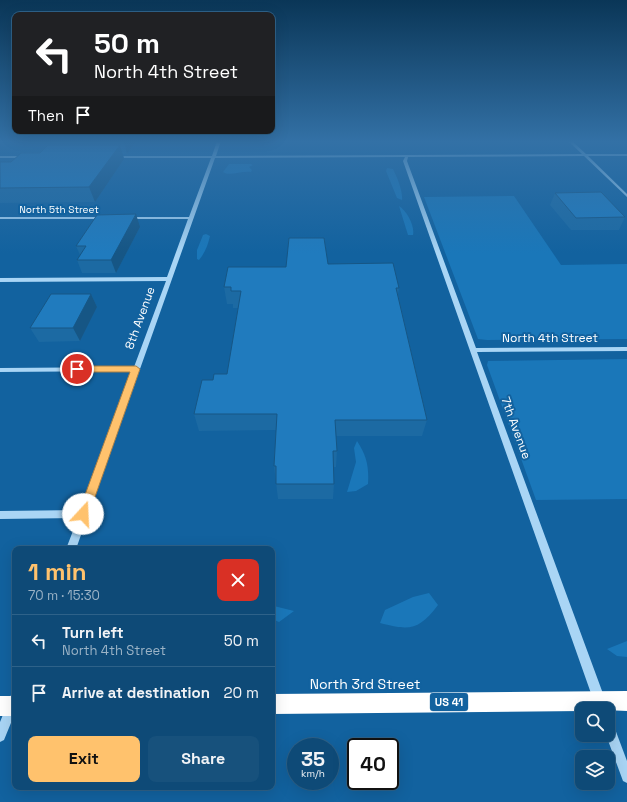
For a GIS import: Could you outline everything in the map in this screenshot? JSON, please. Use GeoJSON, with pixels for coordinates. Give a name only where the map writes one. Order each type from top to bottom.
{"type":"FeatureCollection","features":[{"type":"Feature","properties":{"kind":"highway","name":"North 3rd Street"},"geometry":{"type":"LineString","coordinates":[[615,703],[627,701]]}},
{"type":"Feature","properties":{"kind":"highway","name":"North 3rd Street"},"geometry":{"type":"LineString","coordinates":[[275,704],[575,705]]}},
{"type":"Feature","properties":{"kind":"street","name":"8th Avenue"},"geometry":{"type":"LineString","coordinates":[[72,546],[205,178]]}},
{"type":"Feature","properties":{"kind":"street","name":"7th Avenue"},"geometry":{"type":"LineString","coordinates":[[411,178],[600,702]]}},
{"type":"Feature","properties":{"kind":"street"},"geometry":{"type":"LineString","coordinates":[[609,178],[626,195]]}},
{"type":"Feature","properties":{"kind":"street","name":"North 5th Street"},"geometry":{"type":"LineString","coordinates":[[0,218],[105,218]]}},
{"type":"Feature","properties":{"kind":"street"},"geometry":{"type":"LineString","coordinates":[[121,218],[191,218]]}},
{"type":"Feature","properties":{"kind":"street"},"geometry":{"type":"LineString","coordinates":[[0,280],[168,279]]}},
{"type":"Feature","properties":{"kind":"street","name":"North 4th Street"},"geometry":{"type":"LineString","coordinates":[[473,350],[627,349]]}},
{"type":"Feature","properties":{"kind":"street"},"geometry":{"type":"LineString","coordinates":[[0,370],[136,369]]}},
{"type":"Feature","properties":{"kind":"street"},"geometry":{"type":"LineString","coordinates":[[0,515],[83,514]]}},
{"type":"Feature","properties":{"kind":"street"},"geometry":{"type":"LineString","coordinates":[[0,736],[11,704]]}},
{"type":"Feature","properties":{"kind":"street"},"geometry":{"type":"LineString","coordinates":[[614,742],[627,777]]}},
{"type":"Feature","properties":{"kind":"shaded area"},"geometry":{"type":"Polygon","coordinates":[[[389,178],[397,178],[401,188],[402,200],[397,198],[389,178]]]}},
{"type":"Feature","properties":{"kind":"shaded area"},"geometry":{"type":"Polygon","coordinates":[[[514,196],[561,265],[627,264],[627,339],[478,339],[424,197],[514,196]]]}},
{"type":"Feature","properties":{"kind":"shaded area"},"geometry":{"type":"Polygon","coordinates":[[[399,206],[405,211],[410,219],[413,227],[413,235],[408,235],[399,206]]]}},
{"type":"Feature","properties":{"kind":"shaded area"},"geometry":{"type":"Polygon","coordinates":[[[206,234],[210,236],[205,252],[199,260],[197,259],[197,250],[203,235],[206,234]]]}},
{"type":"Feature","properties":{"kind":"shaded area"},"geometry":{"type":"Polygon","coordinates":[[[627,359],[627,499],[536,500],[487,365],[488,361],[627,359]]]}},
{"type":"Feature","properties":{"kind":"shaded area"},"geometry":{"type":"Polygon","coordinates":[[[357,441],[367,462],[368,484],[356,491],[347,492],[356,462],[354,448],[357,441]]]}},
{"type":"Feature","properties":{"kind":"shaded area"},"geometry":{"type":"Polygon","coordinates":[[[429,593],[438,605],[419,624],[399,627],[380,623],[385,610],[413,597],[429,593]]]}},
{"type":"Feature","properties":{"kind":"shaded area"},"geometry":{"type":"Polygon","coordinates":[[[275,606],[294,611],[279,622],[275,620],[275,606]]]}},
{"type":"Feature","properties":{"kind":"shaded area"},"geometry":{"type":"Polygon","coordinates":[[[627,641],[627,657],[617,656],[607,649],[627,641]]]}},
{"type":"Feature","properties":{"kind":"building"},"geometry":{"type":"Polygon","coordinates":[[[0,178],[95,178],[89,187],[0,188],[0,178]]]}},
{"type":"Feature","properties":{"kind":"building"},"geometry":{"type":"Polygon","coordinates":[[[601,192],[625,217],[576,218],[555,193],[601,192]]]}},
{"type":"Feature","properties":{"kind":"building"},"geometry":{"type":"Polygon","coordinates":[[[136,214],[111,260],[77,260],[86,246],[76,246],[97,215],[136,214]]]}},
{"type":"Feature","properties":{"kind":"building"},"geometry":{"type":"Polygon","coordinates":[[[289,238],[324,238],[328,264],[393,263],[399,288],[396,288],[427,420],[335,420],[337,451],[333,451],[334,484],[276,484],[276,466],[274,466],[277,414],[194,414],[202,380],[213,380],[214,374],[227,374],[241,291],[231,291],[231,287],[224,287],[228,267],[286,267],[289,238]]]}},
{"type":"Feature","properties":{"kind":"building"},"geometry":{"type":"Polygon","coordinates":[[[51,294],[91,294],[73,328],[30,328],[51,294]]]}},
{"type":"Feature","properties":{"kind":"route"},"geometry":{"type":"LineString","coordinates":[[77,369],[136,369],[83,514]]}}]}
